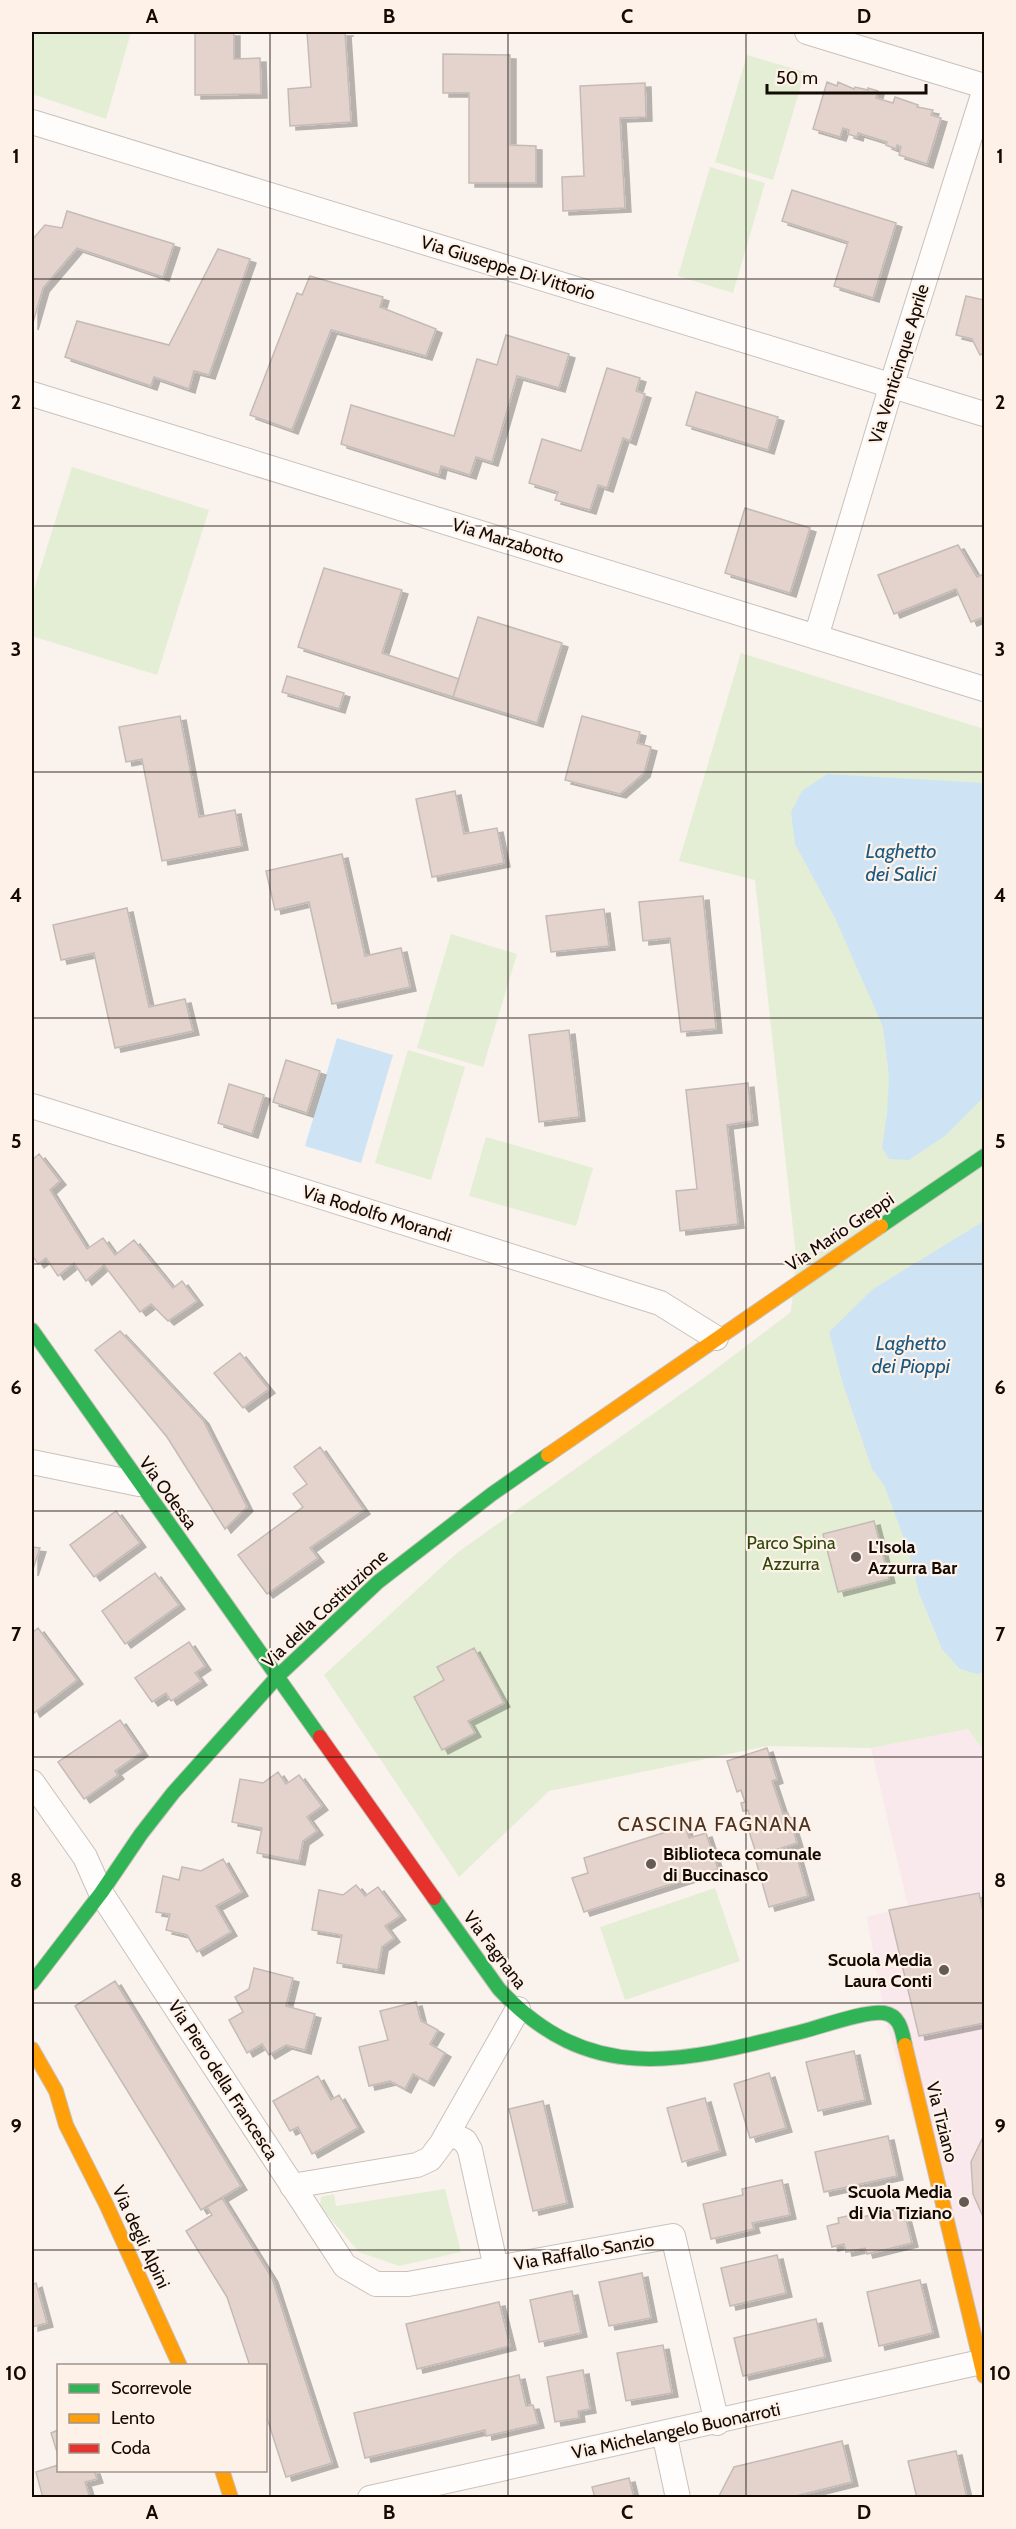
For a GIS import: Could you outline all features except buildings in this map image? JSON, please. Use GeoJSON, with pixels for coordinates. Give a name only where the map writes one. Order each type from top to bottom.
{"type":"FeatureCollection","features":[{"type":"Feature","properties":{"kind":"street"},"geometry":{"type":"LineString","coordinates":[[807,32],[984,86]]}},
{"type":"Feature","properties":{"kind":"street","name":"Via Venticinque Aprile"},"geometry":{"type":"LineString","coordinates":[[816,637],[984,92]]}},
{"type":"Feature","properties":{"kind":"street","name":"Via Giuseppe Di Vittorio"},"geometry":{"type":"LineString","coordinates":[[32,122],[984,414]]}},
{"type":"Feature","properties":{"kind":"street","name":"Via Marzabotto"},"geometry":{"type":"LineString","coordinates":[[32,394],[984,689]]}},
{"type":"Feature","properties":{"kind":"street","name":"Via Rodolfo Morandi"},"geometry":{"type":"LineString","coordinates":[[32,1106],[660,1303],[716,1338]]}},
{"type":"Feature","properties":{"kind":"street","name":"Via Mario Greppi"},"geometry":{"type":"LineString","coordinates":[[716,1338],[984,1156]]}},
{"type":"Feature","properties":{"kind":"street","name":"Via Odessa"},"geometry":{"type":"LineString","coordinates":[[32,1330],[278,1676]]}},
{"type":"Feature","properties":{"kind":"street","name":"Via della Costituzione"},"geometry":{"type":"LineString","coordinates":[[32,1983],[101,1893],[172,1793],[278,1676],[378,1582],[416,1551],[502,1487],[716,1338]]}},
{"type":"Feature","properties":{"kind":"street"},"geometry":{"type":"LineString","coordinates":[[32,1462],[140,1484]]}},
{"type":"Feature","properties":{"kind":"street","name":"Via Fagnana"},"geometry":{"type":"LineString","coordinates":[[278,1676],[499,1989],[518,2009],[562,2038],[589,2050],[624,2059],[644,2060],[691,2056],[862,2016],[884,2013],[896,2018]]}},
{"type":"Feature","properties":{"kind":"street","name":"Via Piero della Francesca"},"geometry":{"type":"LineString","coordinates":[[32,1782],[85,1857],[101,1893],[345,2266]]}},
{"type":"Feature","properties":{"kind":"street"},"geometry":{"type":"LineString","coordinates":[[292,2186],[417,2165],[430,2159],[448,2132],[518,2009]]}},
{"type":"Feature","properties":{"kind":"street","name":"Via Tiziano"},"geometry":{"type":"LineString","coordinates":[[896,2018],[901,2027],[983,2369]]}},
{"type":"Feature","properties":{"kind":"street"},"geometry":{"type":"LineString","coordinates":[[32,2049],[56,2091],[66,2125]]}},
{"type":"Feature","properties":{"kind":"street"},"geometry":{"type":"LineString","coordinates":[[49,2110],[66,2125]]}},
{"type":"Feature","properties":{"kind":"street","name":"Via degli Alpini"},"geometry":{"type":"LineString","coordinates":[[66,2125],[106,2204],[179,2364]]}},
{"type":"Feature","properties":{"kind":"street"},"geometry":{"type":"LineString","coordinates":[[448,2132],[465,2141],[470,2150],[496,2268]]}},
{"type":"Feature","properties":{"kind":"street","name":"Via Raffallo Sanzio"},"geometry":{"type":"LineString","coordinates":[[345,2266],[376,2284],[408,2284],[673,2236],[717,2423]]}},
{"type":"Feature","properties":{"kind":"street","name":"Via Michelangelo Buonarroti"},"geometry":{"type":"LineString","coordinates":[[370,2498],[664,2433],[983,2369]]}},
{"type":"Feature","properties":{"kind":"street"},"geometry":{"type":"LineString","coordinates":[[664,2433],[678,2498]]}},
{"type":"Feature","properties":{"kind":"street"},"geometry":{"type":"LineString","coordinates":[[223,2472],[231,2498]]}},
{"type":"Feature","properties":{"kind":"shaded area","name":"Scuola Media di Via Tiziano"},"geometry":{"type":"Polygon","coordinates":[[[968,1729],[984,1751],[984,2376],[884,2013],[867,1917],[908,1906],[871,1748],[968,1729]]]}},
{"type":"Feature","properties":{"kind":"green space"},"geometry":{"type":"Polygon","coordinates":[[[32,32],[131,32],[106,119],[32,94],[32,32]]]}},
{"type":"Feature","properties":{"kind":"green space"},"geometry":{"type":"Polygon","coordinates":[[[747,55],[805,72],[773,180],[715,162],[747,55]]]}},
{"type":"Feature","properties":{"kind":"green space"},"geometry":{"type":"Polygon","coordinates":[[[710,167],[765,183],[733,293],[678,276],[710,167]]]}},
{"type":"Feature","properties":{"kind":"green space"},"geometry":{"type":"Polygon","coordinates":[[[72,467],[209,510],[157,675],[32,636],[32,596],[72,467]]]}},
{"type":"Feature","properties":{"kind":"green space","name":"Parco Spina Azzurra"},"geometry":{"type":"Polygon","coordinates":[[[741,653],[984,729],[984,1751],[968,1729],[871,1748],[768,1746],[549,1791],[459,1877],[324,1675],[458,1552],[708,1375],[791,1312],[796,1256],[755,880],[679,861],[741,653]]]}},
{"type":"Feature","properties":{"kind":"green space"},"geometry":{"type":"Polygon","coordinates":[[[451,934],[517,954],[483,1067],[417,1048],[451,934]]]}},
{"type":"Feature","properties":{"kind":"green space"},"geometry":{"type":"Polygon","coordinates":[[[408,1050],[465,1067],[431,1180],[375,1163],[408,1050]]]}},
{"type":"Feature","properties":{"kind":"green space"},"geometry":{"type":"Polygon","coordinates":[[[486,1137],[593,1168],[576,1226],[469,1196],[486,1137]]]}},
{"type":"Feature","properties":{"kind":"green space"},"geometry":{"type":"Polygon","coordinates":[[[715,1888],[740,1961],[625,2000],[600,1927],[715,1888]]]}},
{"type":"Feature","properties":{"kind":"green space"},"geometry":{"type":"Polygon","coordinates":[[[445,2189],[461,2252],[399,2266],[359,2252],[320,2206],[321,2197],[334,2194],[336,2206],[445,2189]]]}},
{"type":"Feature","properties":{"kind":"water","name":"Laghetto dei Salici"},"geometry":{"type":"Polygon","coordinates":[[[827,774],[984,783],[984,1097],[945,1136],[909,1160],[889,1159],[882,1148],[889,1076],[883,1027],[835,918],[795,844],[791,812],[802,791],[827,774]]]}},
{"type":"Feature","properties":{"kind":"water"},"geometry":{"type":"Polygon","coordinates":[[[337,1038],[393,1055],[361,1163],[305,1146],[337,1038]]]}},
{"type":"Feature","properties":{"kind":"water","name":"Laghetto dei Pioppi"},"geometry":{"type":"Polygon","coordinates":[[[984,1221],[984,1672],[977,1674],[960,1669],[942,1649],[919,1593],[908,1549],[884,1485],[872,1469],[843,1384],[829,1332],[873,1289],[984,1221]]]}},
{"type":"Feature","properties":{"kind":"traffic: fast"},"geometry":{"type":"LineString","coordinates":[[881,1226],[984,1156]]}},
{"type":"Feature","properties":{"kind":"traffic: fast"},"geometry":{"type":"LineString","coordinates":[[32,1330],[320,1737]]}},
{"type":"Feature","properties":{"kind":"traffic: fast"},"geometry":{"type":"LineString","coordinates":[[32,1983],[173,1793],[278,1676],[378,1582],[492,1494],[548,1455]]}},
{"type":"Feature","properties":{"kind":"traffic: fast"},"geometry":{"type":"LineString","coordinates":[[434,1898],[499,1989],[534,2021],[569,2042],[605,2054],[642,2059],[680,2057],[720,2051],[856,2016],[876,2013],[894,2017],[902,2030],[905,2045]]}},
{"type":"Feature","properties":{"kind":"traffic: slow"},"geometry":{"type":"LineString","coordinates":[[548,1455],[881,1226]]}},
{"type":"Feature","properties":{"kind":"traffic: slow"},"geometry":{"type":"LineString","coordinates":[[905,2045],[984,2376]]}},
{"type":"Feature","properties":{"kind":"traffic: slow"},"geometry":{"type":"LineString","coordinates":[[32,2049],[56,2091],[66,2125],[106,2204],[179,2364]]}},
{"type":"Feature","properties":{"kind":"traffic: slow"},"geometry":{"type":"LineString","coordinates":[[223,2472],[231,2498]]}},
{"type":"Feature","properties":{"kind":"traffic: jam"},"geometry":{"type":"LineString","coordinates":[[320,1737],[434,1898]]}},
{"type":"Feature","properties":{"kind":"place","name":"L'Isola Azzurra Bar"},"geometry":{"type":"Point","coordinates":[856,1557]}},
{"type":"Feature","properties":{"kind":"place","name":"Biblioteca comunale di Buccinasco"},"geometry":{"type":"Point","coordinates":[651,1864]}},
{"type":"Feature","properties":{"kind":"place","name":"Scuola Media Laura Conti"},"geometry":{"type":"Point","coordinates":[944,1970]}},
{"type":"Feature","properties":{"kind":"place","name":"Scuola Media di Via Tiziano"},"geometry":{"type":"Point","coordinates":[964,2202]}},
{"type":"Feature","properties":{"kind":"district","name":"CASCINA FAGNANA"},"geometry":{"type":"Point","coordinates":[715,1824]}}]}
